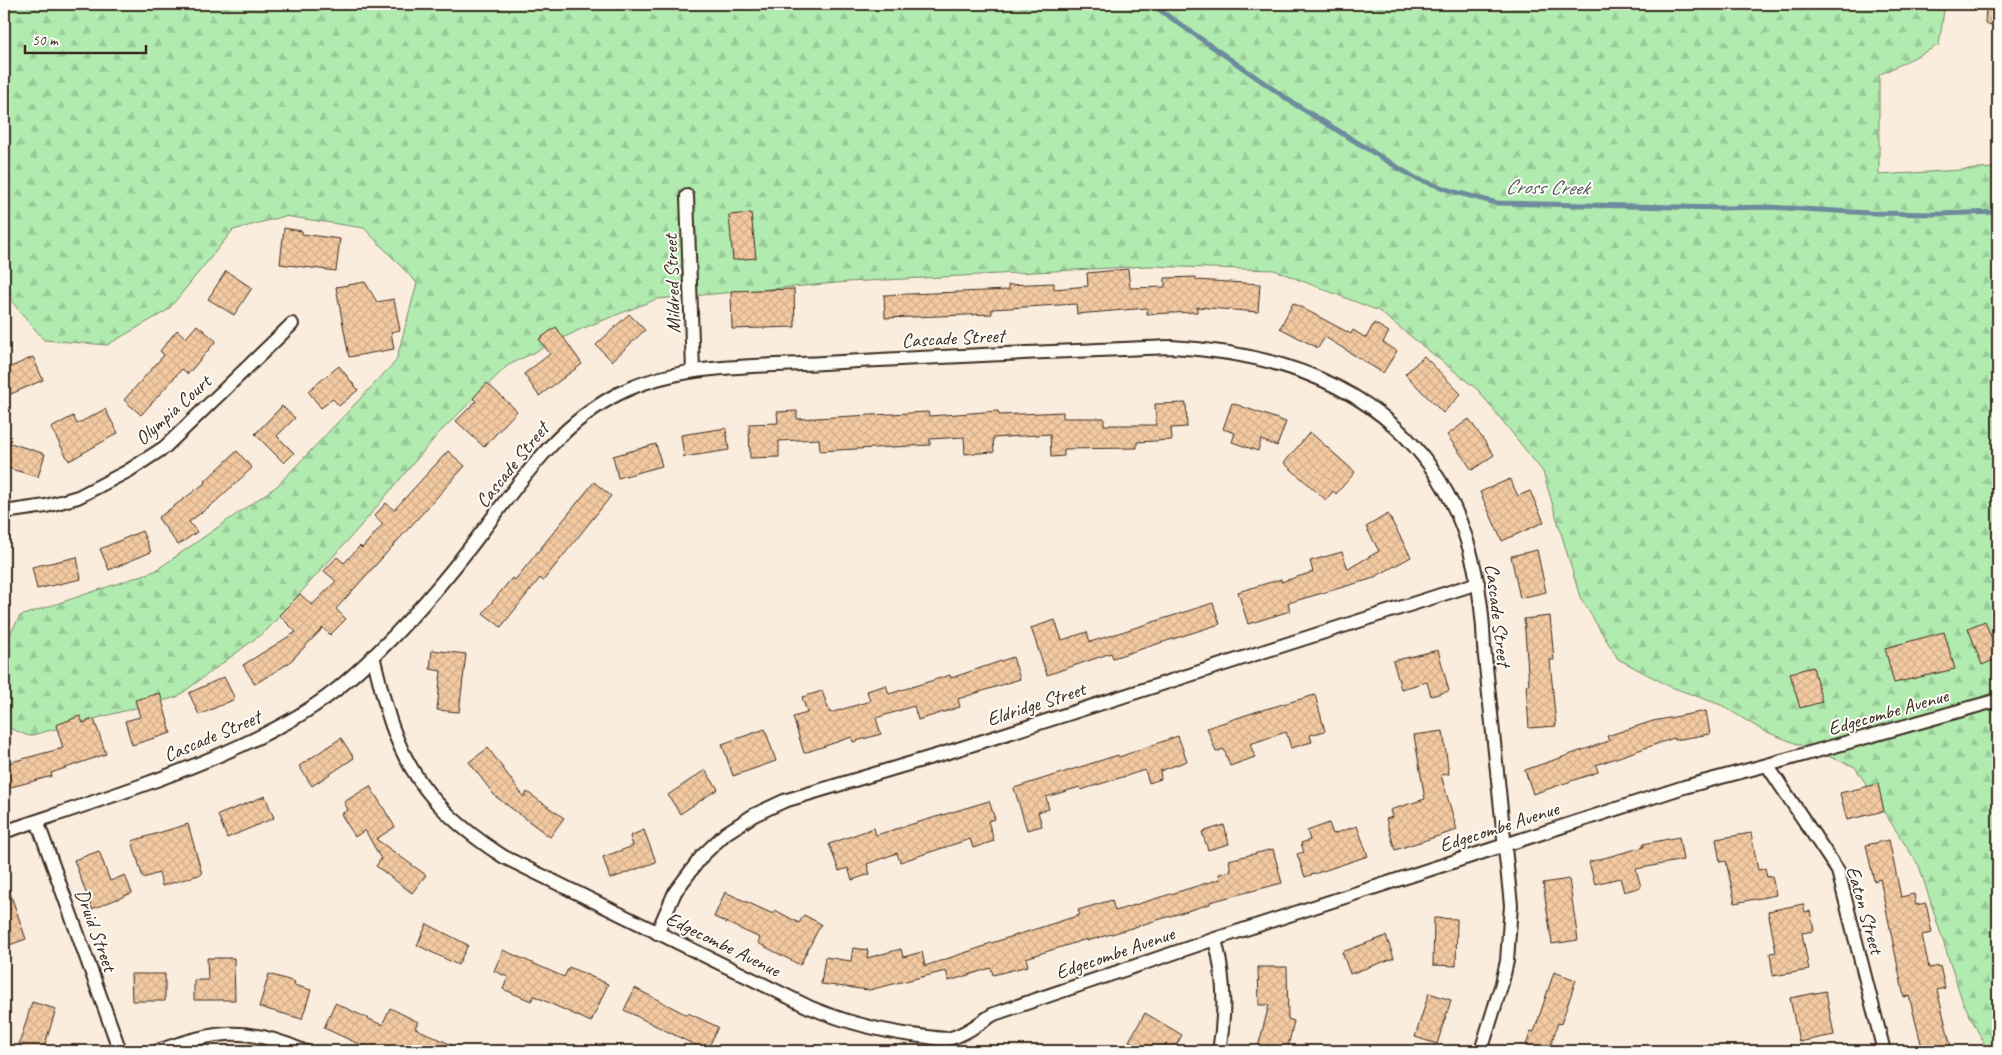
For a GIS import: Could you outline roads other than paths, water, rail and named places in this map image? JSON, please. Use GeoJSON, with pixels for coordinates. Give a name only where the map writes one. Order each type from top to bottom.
{"type":"FeatureCollection","features":[{"type":"Feature","properties":{"kind":"street","name":"Mildred Street"},"geometry":{"type":"LineString","coordinates":[[687,196],[693,371]]}},
{"type":"Feature","properties":{"kind":"street","name":"Olympia Court"},"geometry":{"type":"LineString","coordinates":[[4,512],[46,506],[78,496],[128,471],[165,447],[292,324]]}},
{"type":"Feature","properties":{"kind":"street","name":"Cascade Street"},"geometry":{"type":"LineString","coordinates":[[4,832],[197,766],[296,718],[324,700],[350,679],[415,612],[466,553],[542,454],[565,430],[592,409],[620,393],[651,380],[693,371],[918,358],[1171,347],[1207,349],[1272,361],[1304,372],[1356,397],[1382,414],[1407,436],[1428,462],[1446,490],[1460,520],[1471,552],[1478,583],[1511,905],[1507,961],[1481,1051]]}},
{"type":"Feature","properties":{"kind":"street","name":"Eldridge Street"},"geometry":{"type":"LineString","coordinates":[[657,933],[675,892],[702,856],[733,829],[754,815],[784,801],[952,751],[1478,583]]}},
{"type":"Feature","properties":{"kind":"street","name":"Edgecombe Avenue"},"geometry":{"type":"LineString","coordinates":[[373,656],[391,724],[399,745],[415,775],[435,801],[458,825],[504,857],[830,1016],[872,1028],[916,1036],[948,1045],[994,1014],[1215,939],[1684,786],[1767,765],[1998,700]]}},
{"type":"Feature","properties":{"kind":"street","name":"Eaton Street"},"geometry":{"type":"LineString","coordinates":[[1767,765],[1838,871],[1884,1051]]}},
{"type":"Feature","properties":{"kind":"street","name":"Druid Street"},"geometry":{"type":"LineString","coordinates":[[37,821],[120,1051]]}},
{"type":"Feature","properties":{"kind":"street"},"geometry":{"type":"LineString","coordinates":[[1215,939],[1224,984],[1224,1017],[1219,1051]]}},
{"type":"Feature","properties":{"kind":"street"},"geometry":{"type":"LineString","coordinates":[[158,1051],[205,1036],[227,1033],[271,1038],[304,1051]]}},
{"type":"Feature","properties":{"kind":"waterway","name":"Cross Creek"},"geometry":{"type":"LineString","coordinates":[[1151,4],[1293,103],[1415,178],[1455,192],[1497,203],[1722,208],[1769,207],[1870,213],[1938,214],[1998,212]]}}]}
